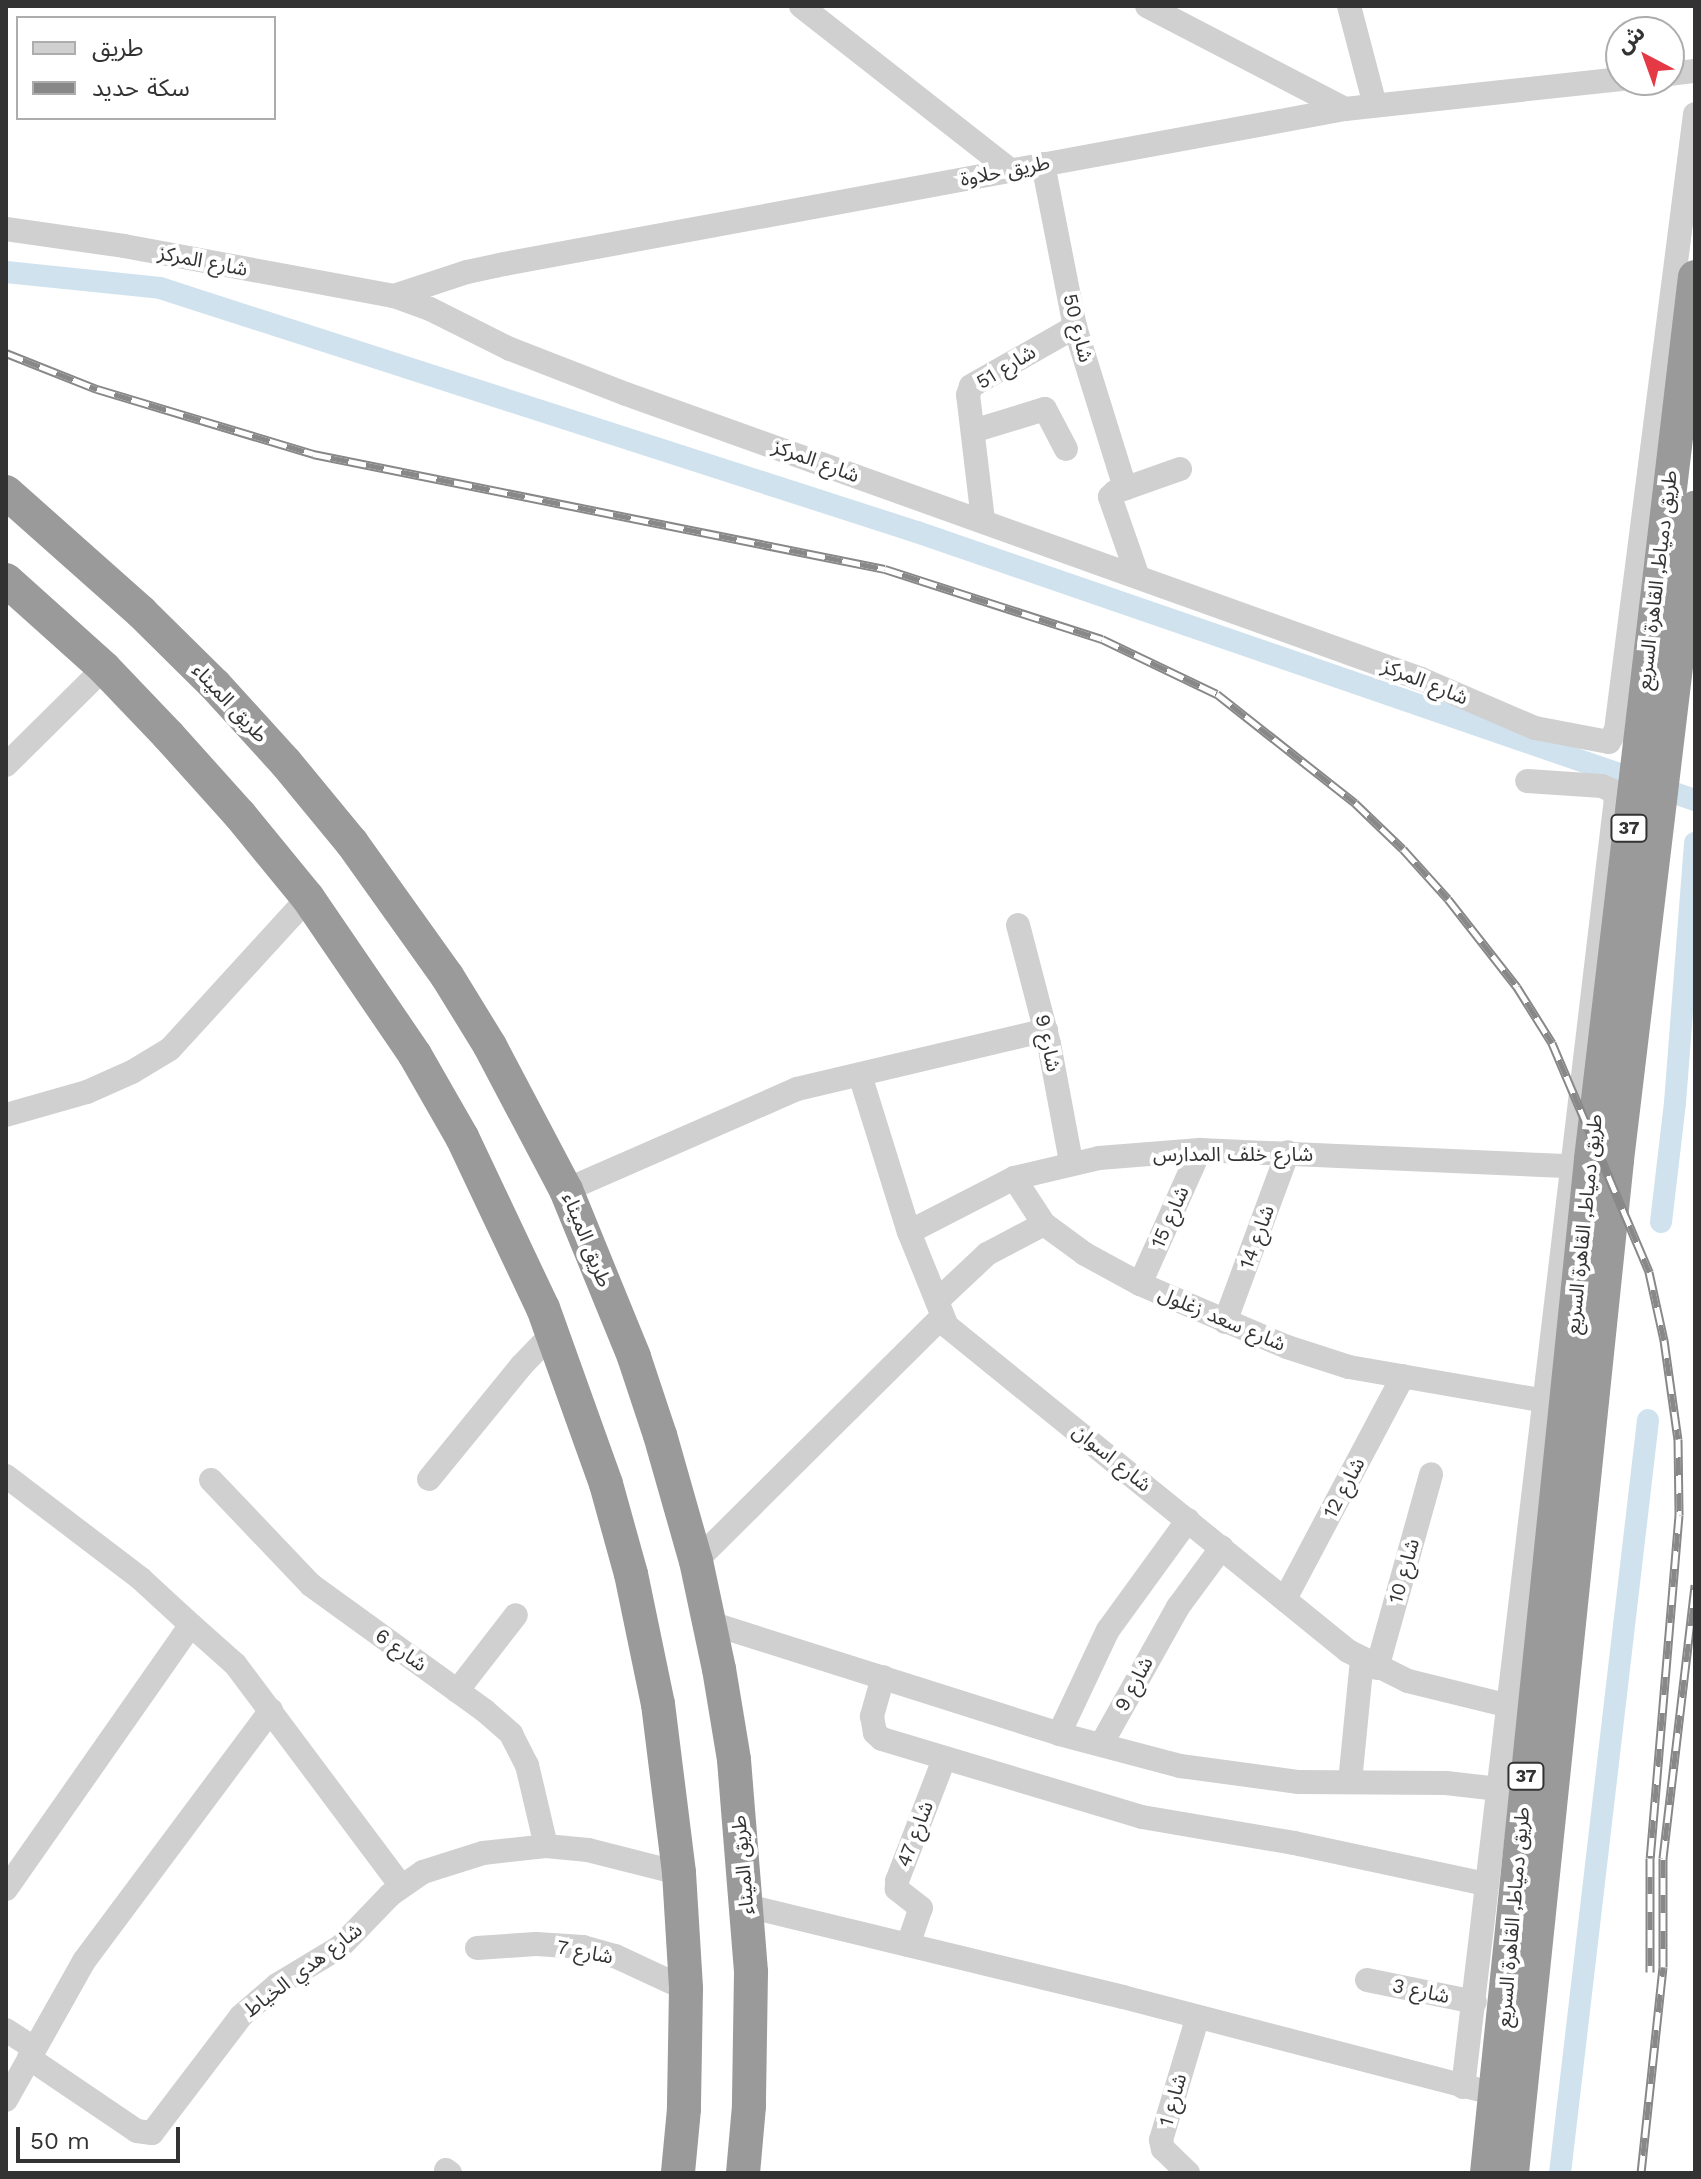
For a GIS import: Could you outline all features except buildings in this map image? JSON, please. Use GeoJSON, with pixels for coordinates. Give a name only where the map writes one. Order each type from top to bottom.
{"type":"FeatureCollection","features":[{"type":"Feature","properties":{"kind":"highway","name":"طريق دمياط, القاهرة السريع"},"geometry":{"type":"LineString","coordinates":[[1487,2173],[1664,514],[1695,277]]}},
{"type":"Feature","properties":{"kind":"highway","name":"طريق الميناء"},"geometry":{"type":"LineString","coordinates":[[6,492],[141,612],[215,685],[352,843],[401,909],[483,1034],[566,1190],[634,1357],[696,1561],[710,1623],[734,1760],[747,1906],[752,2039],[743,2173]]}},
{"type":"Feature","properties":{"kind":"highway","name":"طريق دمياط, القاهرة السريع"},"geometry":{"type":"LineString","coordinates":[[1512,2173],[1569,1387],[1658,795],[1695,508]]}},
{"type":"Feature","properties":{"kind":"highway"},"geometry":{"type":"LineString","coordinates":[[6,580],[104,668],[240,815],[308,898],[407,1041],[462,1137],[553,1333],[606,1484],[631,1574],[658,1704],[679,1873],[686,1989],[684,2109],[678,2173]]}},
{"type":"Feature","properties":{"kind":"street"},"geometry":{"type":"LineString","coordinates":[[801,6],[1010,170]]}},
{"type":"Feature","properties":{"kind":"street"},"geometry":{"type":"LineString","coordinates":[[1147,6],[1345,109]]}},
{"type":"Feature","properties":{"kind":"street"},"geometry":{"type":"LineString","coordinates":[[1349,6],[1375,105]]}},
{"type":"Feature","properties":{"kind":"street","name":"طريق حلاوة"},"geometry":{"type":"LineString","coordinates":[[394,296],[467,272],[1345,109],[1605,81]]}},
{"type":"Feature","properties":{"kind":"street","name":"شارع المركز"},"geometry":{"type":"LineString","coordinates":[[6,229],[124,246],[394,296],[442,314],[510,349],[626,394],[1421,679],[1535,728],[1603,742],[1613,739],[1695,114]]}},
{"type":"Feature","properties":{"kind":"street","name":"شارع 50"},"geometry":{"type":"LineString","coordinates":[[1043,164],[1075,327],[1125,488]]}},
{"type":"Feature","properties":{"kind":"street","name":"شارع 51"},"geometry":{"type":"LineString","coordinates":[[983,520],[968,395],[971,386],[1075,327]]}},
{"type":"Feature","properties":{"kind":"street"},"geometry":{"type":"LineString","coordinates":[[973,431],[1045,409],[1066,449]]}},
{"type":"Feature","properties":{"kind":"street"},"geometry":{"type":"LineString","coordinates":[[1138,577],[1110,500],[1112,493],[1180,469]]}},
{"type":"Feature","properties":{"kind":"street"},"geometry":{"type":"LineString","coordinates":[[6,765],[53,723],[104,668]]}},
{"type":"Feature","properties":{"kind":"street"},"geometry":{"type":"LineString","coordinates":[[1463,2087],[1510,1706],[1569,1387],[1571,1166],[1616,798],[1611,790],[1602,786],[1527,781]]}},
{"type":"Feature","properties":{"kind":"street"},"geometry":{"type":"LineString","coordinates":[[6,1115],[87,1092],[132,1072],[170,1049],[308,898]]}},
{"type":"Feature","properties":{"kind":"street","name":"شارع 9"},"geometry":{"type":"LineString","coordinates":[[1018,925],[1046,1030],[1071,1162]]}},
{"type":"Feature","properties":{"kind":"street"},"geometry":{"type":"LineString","coordinates":[[566,1190],[797,1089],[1046,1030]]}},
{"type":"Feature","properties":{"kind":"street","name":"شارع اسوان"},"geometry":{"type":"LineString","coordinates":[[860,1075],[909,1232],[939,1309],[957,1334],[1369,1664],[1424,1685],[1510,1706]]}},
{"type":"Feature","properties":{"kind":"street","name":"شارع خلف المدارس"},"geometry":{"type":"LineString","coordinates":[[909,1232],[1014,1178],[1071,1162],[1200,1150],[1571,1166]]}},
{"type":"Feature","properties":{"kind":"street","name":"شارع 15"},"geometry":{"type":"LineString","coordinates":[[1140,1284],[1200,1150]]}},
{"type":"Feature","properties":{"kind":"street","name":"شارع 14"},"geometry":{"type":"LineString","coordinates":[[1225,1322],[1288,1152]]}},
{"type":"Feature","properties":{"kind":"street"},"geometry":{"type":"LineString","coordinates":[[696,1561],[939,1309],[987,1254],[1044,1224],[1014,1178]]}},
{"type":"Feature","properties":{"kind":"street","name":"شارع سعد زغلول"},"geometry":{"type":"LineString","coordinates":[[1044,1224],[1085,1254],[1140,1284],[1225,1322],[1318,1358],[1403,1376],[1569,1387]]}},
{"type":"Feature","properties":{"kind":"street"},"geometry":{"type":"LineString","coordinates":[[429,1479],[522,1365],[553,1333]]}},
{"type":"Feature","properties":{"kind":"street","name":"شارع 12"},"geometry":{"type":"LineString","coordinates":[[1285,1599],[1403,1376]]}},
{"type":"Feature","properties":{"kind":"street","name":"شارع 10"},"geometry":{"type":"LineString","coordinates":[[1350,1782],[1369,1664],[1431,1474]]}},
{"type":"Feature","properties":{"kind":"street"},"geometry":{"type":"LineString","coordinates":[[6,1476],[141,1579],[221,1648],[271,1710],[401,1886]]}},
{"type":"Feature","properties":{"kind":"street","name":"شارع 6"},"geometry":{"type":"LineString","coordinates":[[211,1480],[311,1585],[499,1721],[520,1749],[546,1846]]}},
{"type":"Feature","properties":{"kind":"street"},"geometry":{"type":"LineString","coordinates":[[1059,1734],[1108,1630],[1188,1520]]}},
{"type":"Feature","properties":{"kind":"street","name":"شارع 9"},"geometry":{"type":"LineString","coordinates":[[1102,1743],[1178,1607],[1222,1547]]}},
{"type":"Feature","properties":{"kind":"street"},"geometry":{"type":"LineString","coordinates":[[457,1691],[516,1615]]}},
{"type":"Feature","properties":{"kind":"street"},"geometry":{"type":"LineString","coordinates":[[710,1623],[1059,1734],[1180,1766],[1299,1782],[1446,1783],[1499,1789]]}},
{"type":"Feature","properties":{"kind":"street"},"geometry":{"type":"LineString","coordinates":[[6,1889],[191,1625]]}},
{"type":"Feature","properties":{"kind":"street"},"geometry":{"type":"LineString","coordinates":[[883,1677],[872,1716],[875,1733],[944,1759],[1142,1817],[1294,1843],[1486,1884]]}},
{"type":"Feature","properties":{"kind":"street"},"geometry":{"type":"LineString","coordinates":[[6,2100],[84,1961],[271,1710]]}},
{"type":"Feature","properties":{"kind":"street","name":"شارع 47"},"geometry":{"type":"LineString","coordinates":[[908,1945],[921,1908],[897,1889],[897,1881],[944,1759]]}},
{"type":"Feature","properties":{"kind":"street","name":"شارع هدي الخياط"},"geometry":{"type":"LineString","coordinates":[[32,2053],[137,2131],[152,2133],[241,2016],[277,1985],[340,1947],[401,1886],[435,1867],[483,1853],[546,1846],[588,1850],[679,1873]]}},
{"type":"Feature","properties":{"kind":"street"},"geometry":{"type":"LineString","coordinates":[[747,1906],[1463,2087],[1497,2091]]}},
{"type":"Feature","properties":{"kind":"street","name":"شارع 7"},"geometry":{"type":"LineString","coordinates":[[477,1948],[536,1944],[583,1947],[615,1956],[686,1989]]}},
{"type":"Feature","properties":{"kind":"street","name":"شارع 3"},"geometry":{"type":"LineString","coordinates":[[1367,1980],[1475,2002]]}},
{"type":"Feature","properties":{"kind":"street","name":"شارع 1"},"geometry":{"type":"LineString","coordinates":[[1188,2173],[1163,2149],[1161,2140],[1197,2019]]}},
{"type":"Feature","properties":{"kind":"street"},"geometry":{"type":"LineString","coordinates":[[6,2030],[32,2053]]}},
{"type":"Feature","properties":{"kind":"waterway"},"geometry":{"type":"LineString","coordinates":[[6,272],[160,288],[917,532],[1695,800]]}},
{"type":"Feature","properties":{"kind":"waterway"},"geometry":{"type":"LineString","coordinates":[[1661,1222],[1675,1103],[1695,843]]}},
{"type":"Feature","properties":{"kind":"waterway"},"geometry":{"type":"LineString","coordinates":[[1560,2173],[1648,1420]]}},
{"type":"Feature","properties":{"kind":"railway"},"geometry":{"type":"LineString","coordinates":[[6,353],[97,389],[313,454],[885,569],[1102,639],[1217,694],[1355,803],[1403,849],[1448,899],[1517,987],[1552,1043],[1649,1272],[1664,1340],[1678,1439],[1679,1515],[1650,1858],[1650,1972]]}},
{"type":"Feature","properties":{"kind":"railway"},"geometry":{"type":"LineString","coordinates":[[1641,2173],[1663,1967],[1663,1858],[1695,1585]]}}]}
